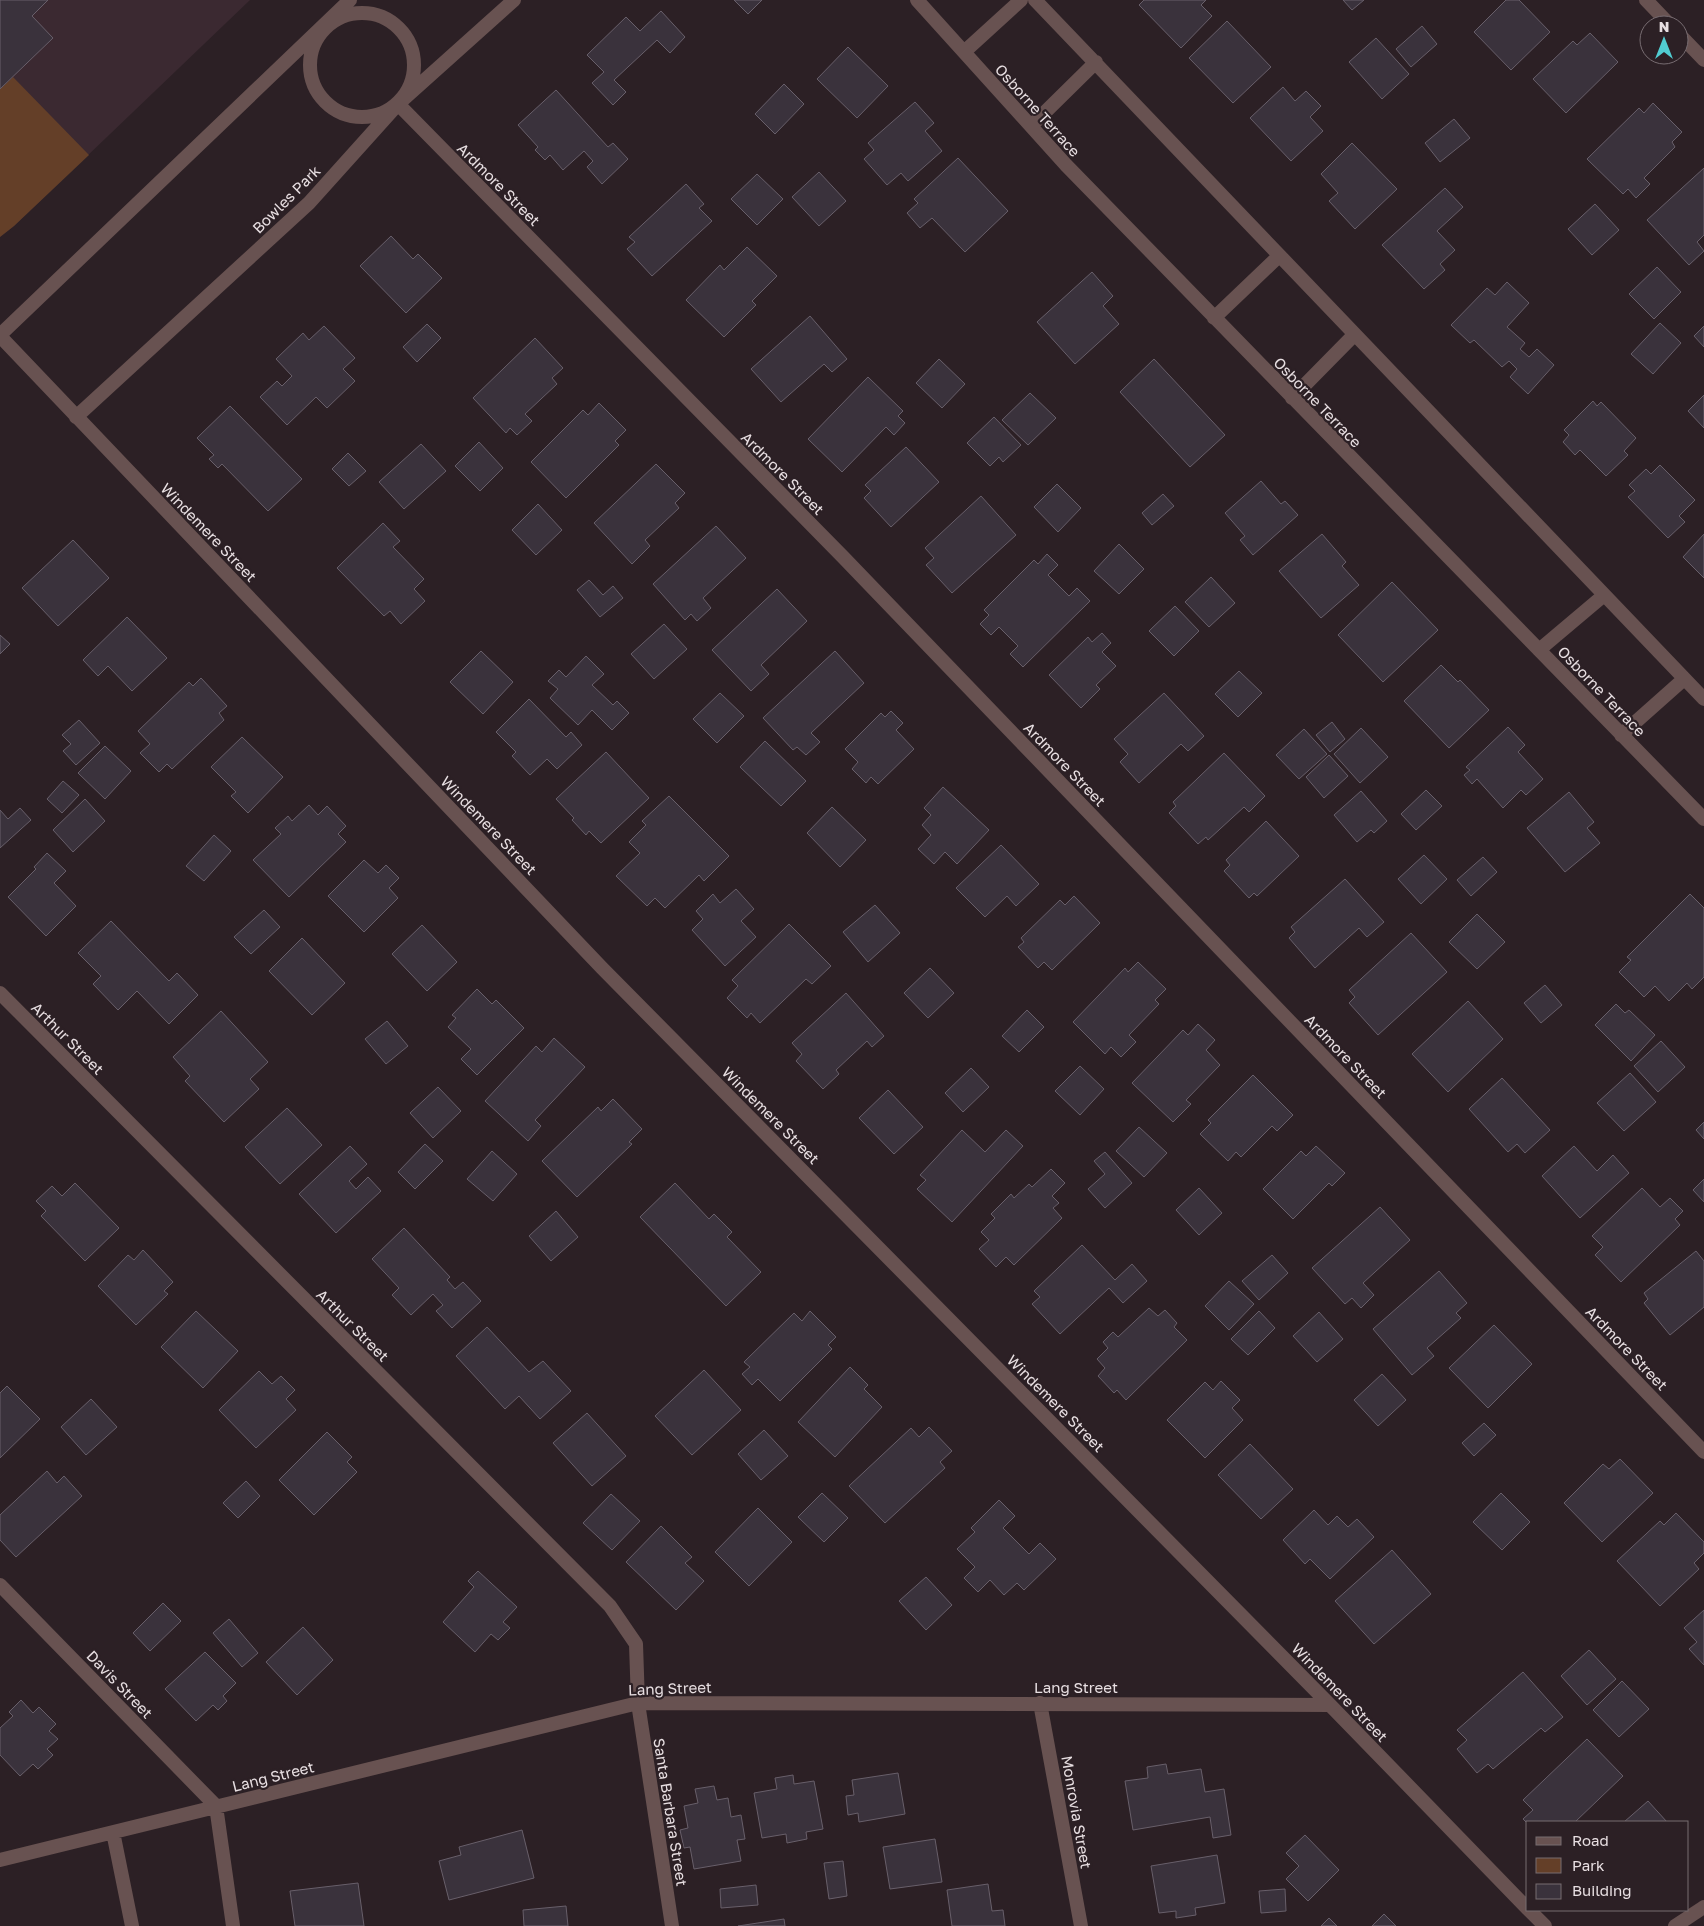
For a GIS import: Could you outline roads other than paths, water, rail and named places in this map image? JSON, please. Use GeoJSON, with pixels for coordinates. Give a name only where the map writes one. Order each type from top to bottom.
{"type":"FeatureCollection","features":[{"type":"Feature","properties":{"kind":"street"},"geometry":{"type":"LineString","coordinates":[[0,335],[350,0]]}},
{"type":"Feature","properties":{"kind":"street","name":"Bowles Park"},"geometry":{"type":"LineString","coordinates":[[76,417],[309,203],[398,104],[514,0]]}},
{"type":"Feature","properties":{"kind":"street","name":"Osborne Terrace"},"geometry":{"type":"LineString","coordinates":[[917,0],[1066,165],[1704,819]]}},
{"type":"Feature","properties":{"kind":"street"},"geometry":{"type":"LineString","coordinates":[[964,52],[1021,0]]}},
{"type":"Feature","properties":{"kind":"street"},"geometry":{"type":"LineString","coordinates":[[1035,0],[1603,596],[1704,699]]}},
{"type":"Feature","properties":{"kind":"street"},"geometry":{"type":"LineString","coordinates":[[1646,0],[1660,15]]}},
{"type":"Feature","properties":{"kind":"street"},"geometry":{"type":"LineString","coordinates":[[363,11],[384,16],[400,28],[412,46],[415,67],[410,87],[398,104],[378,116],[354,117],[332,109],[316,92],[309,69],[312,46],[324,26],[342,15],[363,11]]}},
{"type":"Feature","properties":{"kind":"street"},"geometry":{"type":"LineString","coordinates":[[1689,44],[1704,60]]}},
{"type":"Feature","properties":{"kind":"street"},"geometry":{"type":"LineString","coordinates":[[1031,126],[1096,62]]}},
{"type":"Feature","properties":{"kind":"street","name":"Ardmore Street"},"geometry":{"type":"LineString","coordinates":[[398,104],[851,565],[1704,1452]]}},
{"type":"Feature","properties":{"kind":"street"},"geometry":{"type":"LineString","coordinates":[[1214,318],[1280,256]]}},
{"type":"Feature","properties":{"kind":"street","name":"Windemere Street"},"geometry":{"type":"LineString","coordinates":[[0,335],[602,968],[1330,1705],[1526,1907]]}},
{"type":"Feature","properties":{"kind":"street"},"geometry":{"type":"LineString","coordinates":[[1292,398],[1354,335]]}},
{"type":"Feature","properties":{"kind":"street"},"geometry":{"type":"LineString","coordinates":[[1539,650],[1603,596]]}},
{"type":"Feature","properties":{"kind":"street"},"geometry":{"type":"LineString","coordinates":[[1621,735],[1684,679]]}},
{"type":"Feature","properties":{"kind":"street","name":"Arthur Street"},"geometry":{"type":"LineString","coordinates":[[0,993],[610,1606],[636,1644],[638,1703]]}},
{"type":"Feature","properties":{"kind":"street","name":"Davis Street"},"geometry":{"type":"LineString","coordinates":[[0,1585],[216,1806]]}},
{"type":"Feature","properties":{"kind":"street","name":"Lang Street"},"geometry":{"type":"LineString","coordinates":[[0,1860],[638,1703],[1330,1705]]}},
{"type":"Feature","properties":{"kind":"street","name":"Santa Barbara Street"},"geometry":{"type":"LineString","coordinates":[[638,1703],[672,1926]]}},
{"type":"Feature","properties":{"kind":"street","name":"Monrovia Street"},"geometry":{"type":"LineString","coordinates":[[1040,1703],[1081,1926]]}},
{"type":"Feature","properties":{"kind":"street"},"geometry":{"type":"LineString","coordinates":[[216,1806],[233,1926]]}},
{"type":"Feature","properties":{"kind":"street"},"geometry":{"type":"LineString","coordinates":[[113,1832],[132,1926]]}},
{"type":"Feature","properties":{"kind":"street"},"geometry":{"type":"LineString","coordinates":[[1675,1926],[1704,1907]]}},
{"type":"Feature","properties":{"kind":"street","name":"Windemere Street"},"geometry":{"type":"LineString","coordinates":[[1530,1911],[1544,1926]]}}]}
